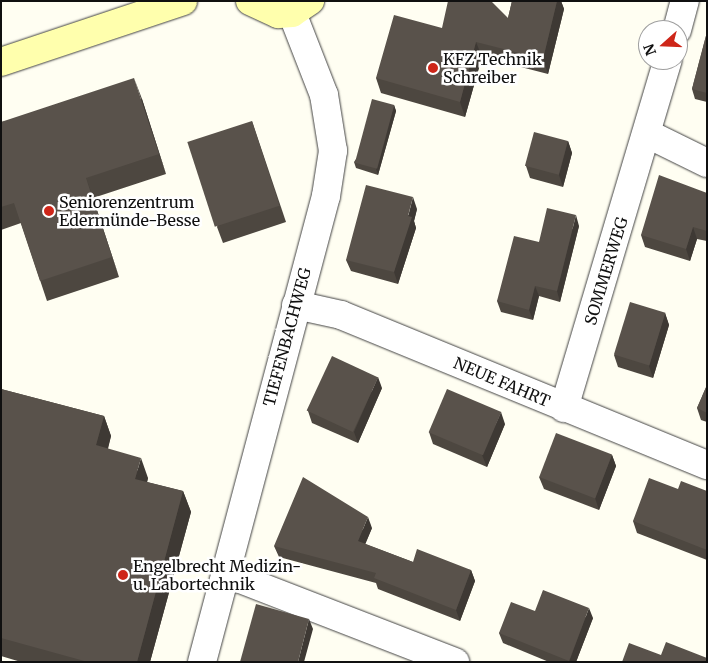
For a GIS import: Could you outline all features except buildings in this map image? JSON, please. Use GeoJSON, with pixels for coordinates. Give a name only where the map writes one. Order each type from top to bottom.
{"type":"FeatureCollection","features":[{"type":"Feature","properties":{"kind":"main road"},"geometry":{"type":"LineString","coordinates":[[1,62],[184,1]]}},
{"type":"Feature","properties":{"kind":"main road"},"geometry":{"type":"LineString","coordinates":[[250,1],[270,13],[301,7]]}},
{"type":"Feature","properties":{"kind":"street"},"geometry":{"type":"LineString","coordinates":[[680,20],[685,1]]}},
{"type":"Feature","properties":{"kind":"street","name":"TIEFENBACHWEG"},"geometry":{"type":"LineString","coordinates":[[202,662],[326,196],[333,151],[324,95],[301,7]]}},
{"type":"Feature","properties":{"kind":"street","name":"SOMMERWEG"},"geometry":{"type":"LineString","coordinates":[[564,408],[648,134],[665,70]]}},
{"type":"Feature","properties":{"kind":"street"},"geometry":{"type":"LineString","coordinates":[[648,134],[707,163]]}},
{"type":"Feature","properties":{"kind":"street","name":"NEUE FAHRT"},"geometry":{"type":"LineString","coordinates":[[296,305],[341,315],[707,465]]}},
{"type":"Feature","properties":{"kind":"street"},"geometry":{"type":"LineString","coordinates":[[225,573],[455,662]]}},
{"type":"Feature","properties":{"kind":"place","name":"KFZ Technik Schreiber"},"geometry":{"type":"Point","coordinates":[433,68]}},
{"type":"Feature","properties":{"kind":"place","name":"Seniorenzentrum Edermünde-Besse"},"geometry":{"type":"Point","coordinates":[49,211]}},
{"type":"Feature","properties":{"kind":"place","name":"Engelbrecht Medizin- u. Labortechnik"},"geometry":{"type":"Point","coordinates":[123,575]}}]}
